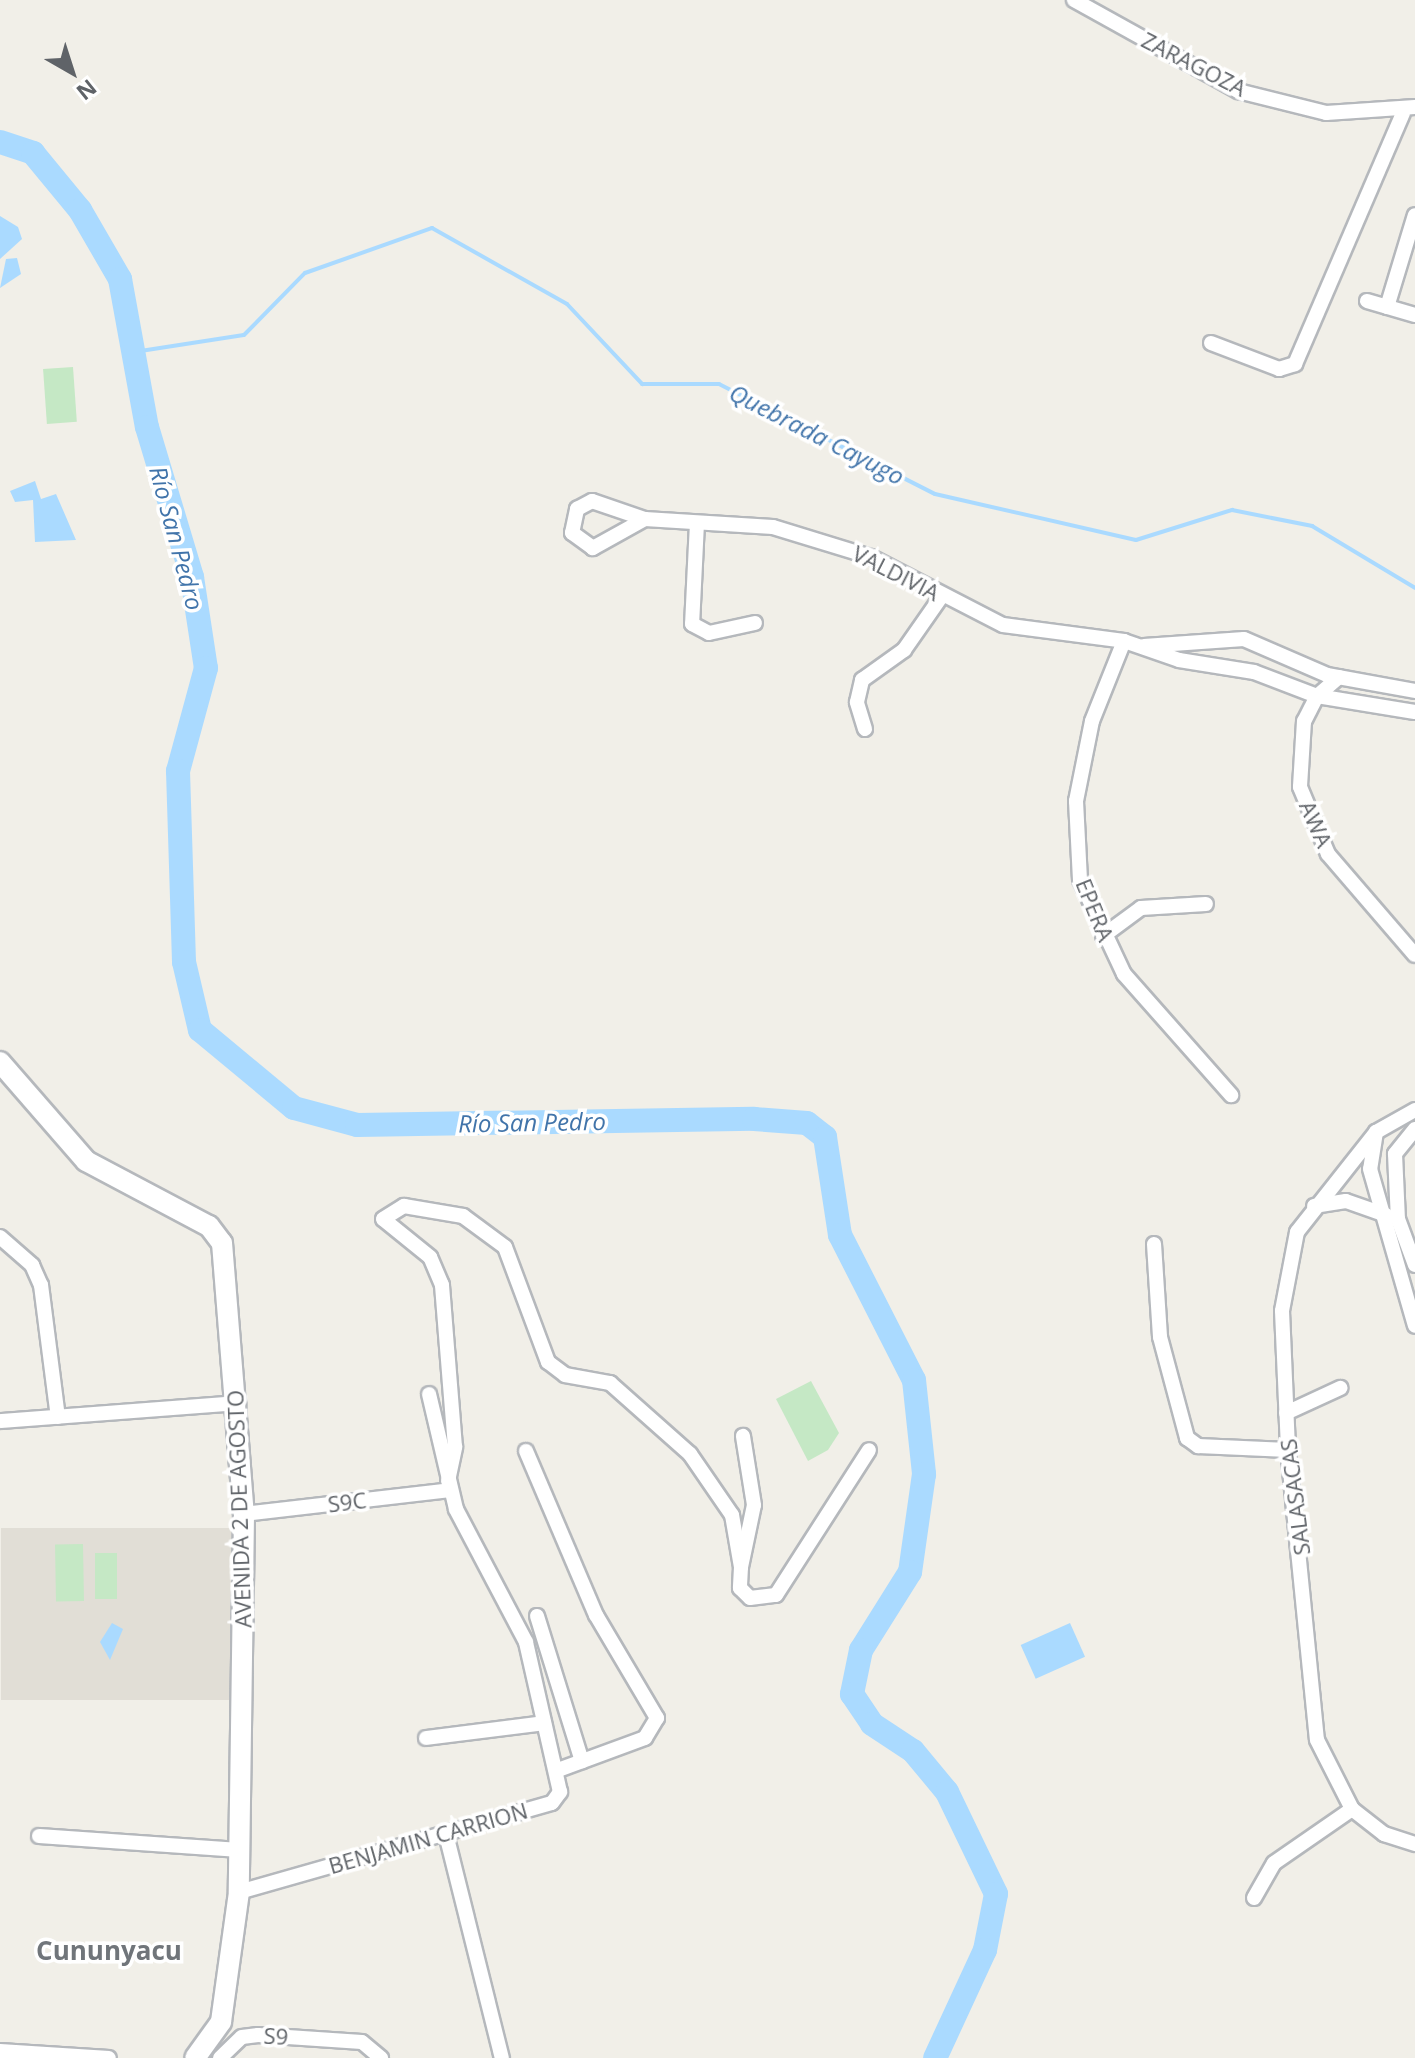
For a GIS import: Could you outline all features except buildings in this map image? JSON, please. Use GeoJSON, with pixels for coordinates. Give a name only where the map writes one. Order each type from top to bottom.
{"type":"FeatureCollection","features":[{"type":"Feature","properties":{"kind":"main road","name":"AVENIDA 2 DE AGOSTO"},"geometry":{"type":"LineString","coordinates":[[0,1062],[86,1161],[216,1233],[238,1403],[244,1514],[239,1892],[221,2022],[195,2058]]}},
{"type":"Feature","properties":{"kind":"street","name":"ZARAGOZA"},"geometry":{"type":"LineString","coordinates":[[1074,0],[1238,91],[1326,113],[1409,110]]}},
{"type":"Feature","properties":{"kind":"street"},"geometry":{"type":"LineString","coordinates":[[1211,343],[1279,369],[1295,364],[1409,110]]}},
{"type":"Feature","properties":{"kind":"street"},"geometry":{"type":"LineString","coordinates":[[1387,307],[1415,215]]}},
{"type":"Feature","properties":{"kind":"street"},"geometry":{"type":"LineString","coordinates":[[1367,301],[1415,315]]}},
{"type":"Feature","properties":{"kind":"street","name":"VALDIVIA"},"geometry":{"type":"LineString","coordinates":[[645,519],[593,548],[572,533],[577,509],[592,501],[645,519],[826,539],[1003,625],[1124,641],[1317,696],[1415,712]]}},
{"type":"Feature","properties":{"kind":"street"},"geometry":{"type":"LineString","coordinates":[[697,523],[692,624],[709,633],[755,623]]}},
{"type":"Feature","properties":{"kind":"street"},"geometry":{"type":"LineString","coordinates":[[865,729],[857,702],[862,680],[904,650],[941,597]]}},
{"type":"Feature","properties":{"kind":"street","name":"VALDIVIA"},"geometry":{"type":"LineString","coordinates":[[1144,646],[1244,639],[1339,677],[1415,691]]}},
{"type":"Feature","properties":{"kind":"street","name":"EPERA"},"geometry":{"type":"LineString","coordinates":[[1124,641],[1092,721],[1076,801],[1080,880],[1103,936],[1152,1014],[1231,1095]]}},
{"type":"Feature","properties":{"kind":"street"},"geometry":{"type":"LineString","coordinates":[[1317,696],[1339,677]]}},
{"type":"Feature","properties":{"kind":"street","name":"AWA"},"geometry":{"type":"LineString","coordinates":[[1317,696],[1297,765],[1312,823],[1354,888],[1415,955]]}},
{"type":"Feature","properties":{"kind":"street"},"geometry":{"type":"LineString","coordinates":[[1103,936],[1141,908],[1206,904]]}},
{"type":"Feature","properties":{"kind":"street"},"geometry":{"type":"LineString","coordinates":[[1415,1110],[1376,1132],[1370,1169],[1379,1212],[1415,1326]]}},
{"type":"Feature","properties":{"kind":"street"},"geometry":{"type":"LineString","coordinates":[[1415,1129],[1395,1154],[1398,1219],[1415,1265]]}},
{"type":"Feature","properties":{"kind":"street","name":"SALASACAS"},"geometry":{"type":"LineString","coordinates":[[1376,1132],[1314,1206],[1297,1232],[1282,1311],[1288,1450],[1317,1740],[1352,1809],[1384,1834],[1415,1844]]}},
{"type":"Feature","properties":{"kind":"street"},"geometry":{"type":"LineString","coordinates":[[1314,1206],[1346,1201],[1398,1219]]}},
{"type":"Feature","properties":{"kind":"street"},"geometry":{"type":"LineString","coordinates":[[449,1485],[455,1447],[442,1285],[430,1257],[383,1219],[404,1206],[463,1216],[505,1247],[548,1362],[565,1375],[610,1383],[690,1454],[732,1515],[741,1567]]}},
{"type":"Feature","properties":{"kind":"street"},"geometry":{"type":"LineString","coordinates":[[0,1237],[32,1265],[41,1285],[58,1417]]}},
{"type":"Feature","properties":{"kind":"street"},"geometry":{"type":"LineString","coordinates":[[1154,1244],[1160,1337],[1187,1438],[1198,1446],[1288,1450]]}},
{"type":"Feature","properties":{"kind":"street"},"geometry":{"type":"LineString","coordinates":[[1286,1413],[1340,1388]]}},
{"type":"Feature","properties":{"kind":"street"},"geometry":{"type":"LineString","coordinates":[[429,1394],[449,1485],[526,1642],[558,1770],[645,1738],[657,1718],[596,1615],[526,1451]]}},
{"type":"Feature","properties":{"kind":"street"},"geometry":{"type":"LineString","coordinates":[[0,1421],[238,1403]]}},
{"type":"Feature","properties":{"kind":"street"},"geometry":{"type":"LineString","coordinates":[[743,1436],[754,1505],[741,1567],[740,1588],[750,1598],[776,1595],[869,1450]]}},
{"type":"Feature","properties":{"kind":"street","name":"S9C"},"geometry":{"type":"LineString","coordinates":[[244,1514],[449,1485]]}},
{"type":"Feature","properties":{"kind":"street"},"geometry":{"type":"LineString","coordinates":[[537,1616],[582,1761]]}},
{"type":"Feature","properties":{"kind":"street"},"geometry":{"type":"LineString","coordinates":[[426,1738],[544,1723]]}},
{"type":"Feature","properties":{"kind":"street","name":"BENJAMIN CARRION"},"geometry":{"type":"LineString","coordinates":[[239,1892],[552,1803],[560,1792],[558,1770]]}},
{"type":"Feature","properties":{"kind":"street"},"geometry":{"type":"LineString","coordinates":[[1254,1898],[1274,1863],[1352,1809]]}},
{"type":"Feature","properties":{"kind":"street"},"geometry":{"type":"LineString","coordinates":[[446,1834],[502,2058]]}},
{"type":"Feature","properties":{"kind":"street"},"geometry":{"type":"LineString","coordinates":[[39,1836],[240,1850]]}},
{"type":"Feature","properties":{"kind":"street","name":"S9"},"geometry":{"type":"LineString","coordinates":[[220,2058],[242,2037],[258,2035],[362,2042],[381,2058]]}},
{"type":"Feature","properties":{"kind":"street"},"geometry":{"type":"LineString","coordinates":[[0,2051],[109,2058]]}},
{"type":"Feature","properties":{"kind":"shaded area"},"geometry":{"type":"Polygon","coordinates":[[[1,1528],[234,1528],[234,1700],[1,1700],[1,1528]]]}},
{"type":"Feature","properties":{"kind":"green space"},"geometry":{"type":"Polygon","coordinates":[[[73,367],[77,422],[47,424],[43,369],[73,367]]]}},
{"type":"Feature","properties":{"kind":"green space"},"geometry":{"type":"Polygon","coordinates":[[[811,1381],[839,1433],[828,1450],[808,1461],[776,1399],[811,1381]]]}},
{"type":"Feature","properties":{"kind":"green space"},"geometry":{"type":"Polygon","coordinates":[[[55,1544],[83,1544],[84,1601],[56,1601],[55,1544]]]}},
{"type":"Feature","properties":{"kind":"green space"},"geometry":{"type":"Polygon","coordinates":[[[95,1553],[117,1553],[117,1599],[95,1599],[95,1553]]]}},
{"type":"Feature","properties":{"kind":"water"},"geometry":{"type":"Polygon","coordinates":[[[0,216],[18,227],[22,239],[0,259],[0,216]]]}},
{"type":"Feature","properties":{"kind":"water"},"geometry":{"type":"Polygon","coordinates":[[[17,258],[21,274],[0,288],[6,259],[17,258]]]}},
{"type":"Feature","properties":{"kind":"water"},"geometry":{"type":"Polygon","coordinates":[[[35,481],[41,499],[56,494],[76,540],[35,542],[33,500],[15,502],[10,491],[35,481]]]}},
{"type":"Feature","properties":{"kind":"water"},"geometry":{"type":"Polygon","coordinates":[[[112,1623],[123,1629],[110,1660],[100,1642],[112,1623]]]}},
{"type":"Feature","properties":{"kind":"water"},"geometry":{"type":"Polygon","coordinates":[[[1070,1623],[1085,1657],[1036,1679],[1021,1645],[1070,1623]]]}},
{"type":"Feature","properties":{"kind":"waterway","name":"Río San Pedro"},"geometry":{"type":"LineString","coordinates":[[0,142],[33,153],[80,210],[120,279],[147,427],[192,577],[206,668],[178,771],[184,962],[200,1030],[294,1108],[357,1125],[754,1119],[807,1123],[825,1137],[840,1235],[914,1380],[924,1474],[910,1572],[861,1650],[852,1694],[872,1724],[913,1751],[947,1792],[996,1894],[985,1950],[935,2058]]}},
{"type":"Feature","properties":{"kind":"waterway","name":"Quebrada Cayugo"},"geometry":{"type":"LineString","coordinates":[[134,352],[244,335],[305,273],[432,228],[567,304],[642,384],[719,384],[935,494],[1136,540],[1232,510],[1312,526],[1415,588]]}},
{"type":"Feature","properties":{"kind":"district","name":"Cununyacu"},"geometry":{"type":"Point","coordinates":[109,1951]}}]}
